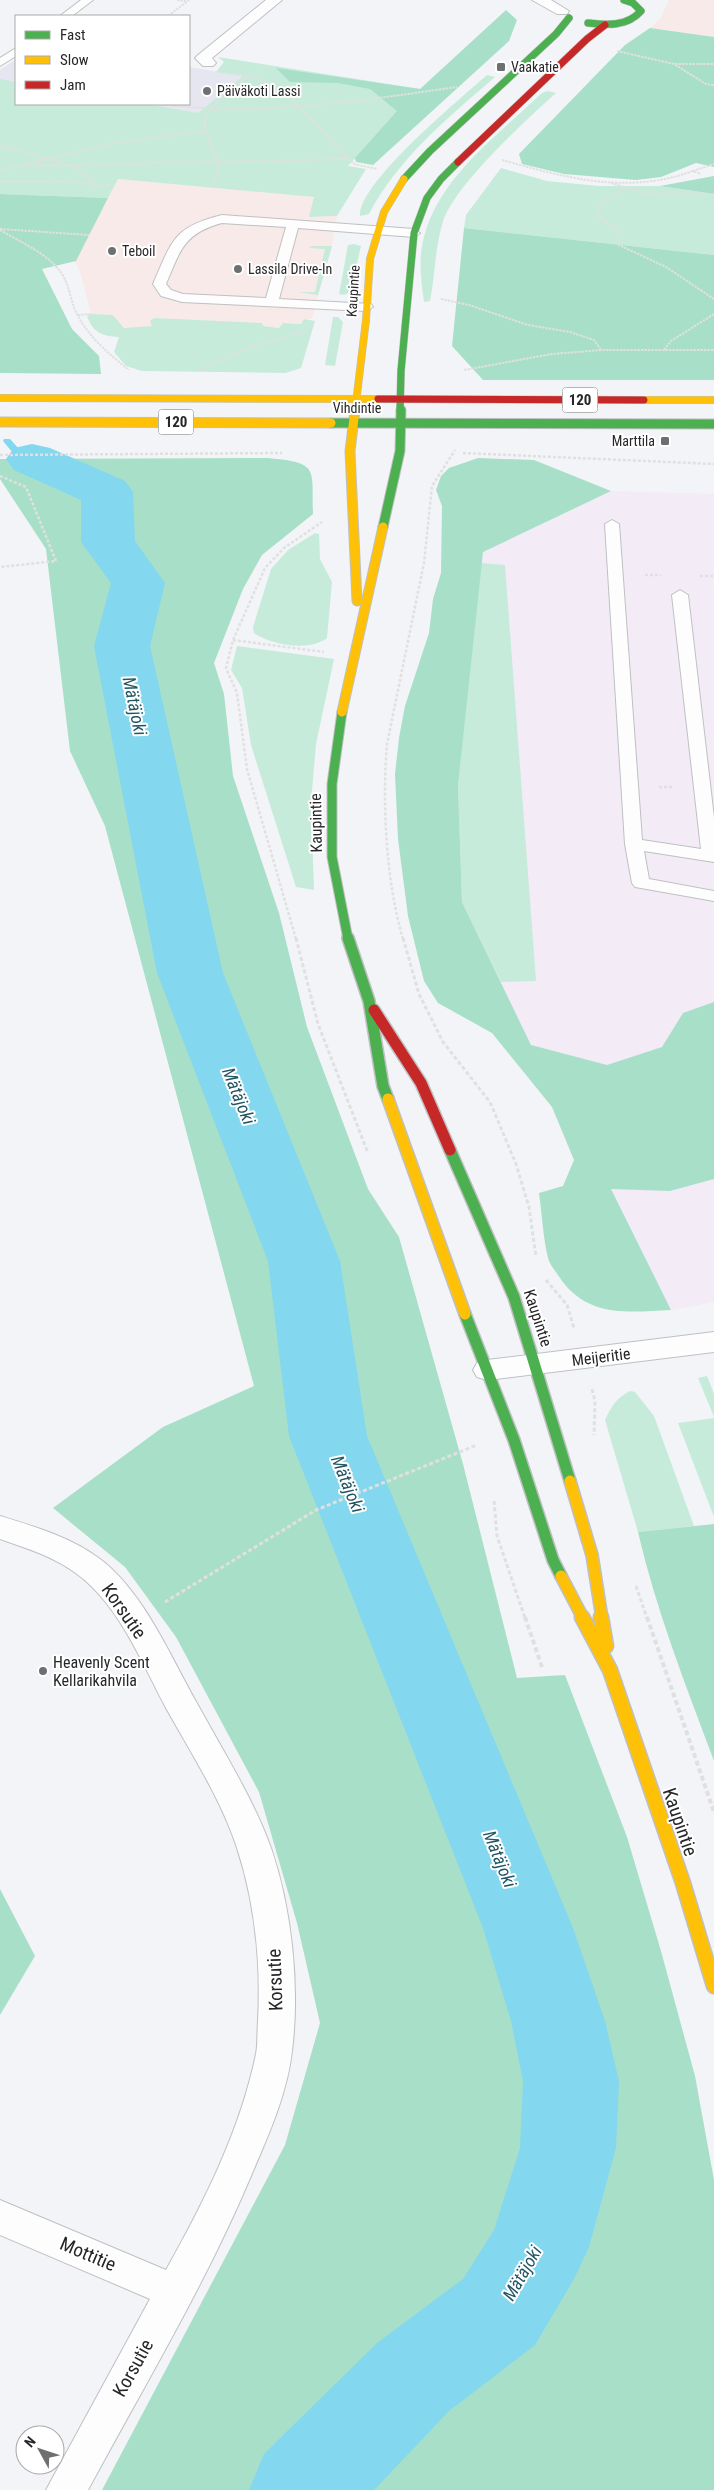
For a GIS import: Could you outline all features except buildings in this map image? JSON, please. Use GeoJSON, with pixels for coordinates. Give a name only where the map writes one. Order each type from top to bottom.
{"type":"FeatureCollection","features":[{"type":"Feature","properties":{"kind":"main road"},"geometry":{"type":"LineString","coordinates":[[567,10],[585,23],[605,25],[634,19],[640,11],[630,1]]}},
{"type":"Feature","properties":{"kind":"main road","name":"Kaupintie"},"geometry":{"type":"LineString","coordinates":[[359,643],[350,451],[370,259],[378,231],[388,204],[406,178],[430,150],[556,34],[567,10]]}},
{"type":"Feature","properties":{"kind":"main road","name":"Kaupintie"},"geometry":{"type":"LineString","coordinates":[[605,25],[587,39],[441,180],[423,207],[414,233],[406,308],[399,423],[400,451],[359,643],[343,707],[332,784],[332,857],[347,936],[369,1001],[383,1086],[514,1440],[553,1560],[610,1670],[683,1883],[714,1986]]}},
{"type":"Feature","properties":{"kind":"main road","name":"Vihdintie"},"geometry":{"type":"LineString","coordinates":[[0,398],[714,400]]}},
{"type":"Feature","properties":{"kind":"main road","name":"Vihdintie"},"geometry":{"type":"LineString","coordinates":[[0,422],[714,424]]}},
{"type":"Feature","properties":{"kind":"main road","name":"Kaupintie"},"geometry":{"type":"LineString","coordinates":[[369,1001],[421,1083],[514,1297],[592,1555],[610,1670]]}},
{"type":"Feature","properties":{"kind":"street"},"geometry":{"type":"LineString","coordinates":[[208,63],[203,58],[275,0]]}},
{"type":"Feature","properties":{"kind":"street"},"geometry":{"type":"LineString","coordinates":[[539,0],[567,10]]}},
{"type":"Feature","properties":{"kind":"street","name":"Meijeritie"},"geometry":{"type":"LineString","coordinates":[[487,1370],[584,1360],[714,1342]]}},
{"type":"Feature","properties":{"kind":"street","name":"Korsutie"},"geometry":{"type":"LineString","coordinates":[[0,1527],[46,1543],[88,1566],[112,1589],[134,1620],[227,1788],[254,1848],[271,1919],[278,1980],[274,2053],[256,2120],[213,2221],[176,2292],[66,2490]]}},
{"type":"Feature","properties":{"kind":"street","name":"Mottitie"},"geometry":{"type":"LineString","coordinates":[[0,2217],[176,2292]]}},
{"type":"Feature","properties":{"kind":"lane"},"geometry":{"type":"LineString","coordinates":[[66,15],[88,0]]}},
{"type":"Feature","properties":{"kind":"lane"},"geometry":{"type":"LineString","coordinates":[[0,63],[15,52]]}},
{"type":"Feature","properties":{"kind":"lane"},"geometry":{"type":"LineString","coordinates":[[366,307],[182,298],[166,293],[159,284],[183,234],[199,224],[222,219],[414,233]]}},
{"type":"Feature","properties":{"kind":"lane"},"geometry":{"type":"LineString","coordinates":[[272,303],[293,223]]}},
{"type":"Feature","properties":{"kind":"lane"},"geometry":{"type":"LineString","coordinates":[[612,524],[634,844],[641,883],[714,896]]}},
{"type":"Feature","properties":{"kind":"lane"},"geometry":{"type":"LineString","coordinates":[[634,844],[712,856],[680,596]]}},
{"type":"Feature","properties":{"kind":"path"},"geometry":{"type":"LineString","coordinates":[[177,0],[188,1]]}},
{"type":"Feature","properties":{"kind":"path"},"geometry":{"type":"LineString","coordinates":[[169,15],[188,1]]}},
{"type":"Feature","properties":{"kind":"path"},"geometry":{"type":"LineString","coordinates":[[613,50],[674,64],[714,64]]}},
{"type":"Feature","properties":{"kind":"path"},"geometry":{"type":"LineString","coordinates":[[208,63],[216,71],[249,76],[282,89],[348,159],[354,164],[378,169]]}},
{"type":"Feature","properties":{"kind":"path"},"geometry":{"type":"LineString","coordinates":[[674,64],[706,84],[714,85]]}},
{"type":"Feature","properties":{"kind":"path"},"geometry":{"type":"LineString","coordinates":[[213,188],[219,163],[210,145],[206,116],[211,108],[249,76]]}},
{"type":"Feature","properties":{"kind":"path"},"geometry":{"type":"LineString","coordinates":[[166,105],[189,109],[300,107],[364,102],[459,87]]}},
{"type":"Feature","properties":{"kind":"path"},"geometry":{"type":"LineString","coordinates":[[0,170],[112,142],[149,136],[207,131]]}},
{"type":"Feature","properties":{"kind":"path"},"geometry":{"type":"LineString","coordinates":[[0,146],[76,168],[97,184]]}},
{"type":"Feature","properties":{"kind":"path"},"geometry":{"type":"LineString","coordinates":[[19,166],[348,159]]}},
{"type":"Feature","properties":{"kind":"path"},"geometry":{"type":"LineString","coordinates":[[500,159],[566,178],[607,182],[656,182],[714,164]]}},
{"type":"Feature","properties":{"kind":"path"},"geometry":{"type":"LineString","coordinates":[[693,171],[701,174]]}},
{"type":"Feature","properties":{"kind":"path"},"geometry":{"type":"LineString","coordinates":[[0,182],[114,186]]}},
{"type":"Feature","properties":{"kind":"path"},"geometry":{"type":"LineString","coordinates":[[607,182],[647,194],[714,195]]}},
{"type":"Feature","properties":{"kind":"path"},"geometry":{"type":"LineString","coordinates":[[626,188],[600,204],[598,216],[618,231],[619,245],[666,267],[714,299]]}},
{"type":"Feature","properties":{"kind":"path"},"geometry":{"type":"LineString","coordinates":[[0,230],[89,234]]}},
{"type":"Feature","properties":{"kind":"path"},"geometry":{"type":"LineString","coordinates":[[0,230],[49,261],[59,270],[65,279],[78,315],[84,325],[121,364],[136,375]]}},
{"type":"Feature","properties":{"kind":"path"},"geometry":{"type":"LineString","coordinates":[[441,299],[469,305],[528,325],[570,332],[594,340],[602,350]]}},
{"type":"Feature","properties":{"kind":"path"},"geometry":{"type":"LineString","coordinates":[[78,315],[91,314]]}},
{"type":"Feature","properties":{"kind":"path"},"geometry":{"type":"LineString","coordinates":[[663,351],[671,341],[714,314]]}},
{"type":"Feature","properties":{"kind":"path"},"geometry":{"type":"LineString","coordinates":[[196,372],[251,346],[305,331],[314,331]]}},
{"type":"Feature","properties":{"kind":"path"},"geometry":{"type":"LineString","coordinates":[[456,371],[552,354],[602,350],[714,350]]}},
{"type":"Feature","properties":{"kind":"path"},"geometry":{"type":"LineString","coordinates":[[0,455],[287,453]]}},
{"type":"Feature","properties":{"kind":"path"},"geometry":{"type":"LineString","coordinates":[[537,1263],[529,1207],[516,1164],[490,1102],[443,1042],[420,994],[400,929],[388,853],[385,767],[387,744],[424,563],[432,486],[454,453],[714,464]]}},
{"type":"Feature","properties":{"kind":"path"},"geometry":{"type":"LineString","coordinates":[[0,476],[26,487],[56,561],[0,567]]}},
{"type":"Feature","properties":{"kind":"path"},"geometry":{"type":"LineString","coordinates":[[324,521],[284,548],[265,568],[233,640],[329,653]]}},
{"type":"Feature","properties":{"kind":"path"},"geometry":{"type":"LineString","coordinates":[[638,575],[667,576]]}},
{"type":"Feature","properties":{"kind":"path"},"geometry":{"type":"LineString","coordinates":[[695,576],[714,576]]}},
{"type":"Feature","properties":{"kind":"path"},"geometry":{"type":"LineString","coordinates":[[542,1275],[567,1305],[596,1401],[594,1434],[596,1443]]}},
{"type":"Feature","properties":{"kind":"path"},"geometry":{"type":"LineString","coordinates":[[134,1620],[316,1510],[481,1444],[483,1452]]}},
{"type":"Feature","properties":{"kind":"path"},"geometry":{"type":"LineString","coordinates":[[494,1492],[497,1536],[542,1666]]}},
{"type":"Feature","properties":{"kind":"path"},"geometry":{"type":"LineString","coordinates":[[635,1583],[714,1812]]}},
{"type":"Feature","properties":{"kind":"shaded area"},"geometry":{"type":"Polygon","coordinates":[[[669,0],[714,0],[714,37],[650,28],[660,19],[669,0]]]}},
{"type":"Feature","properties":{"kind":"shaded area"},"geometry":{"type":"Polygon","coordinates":[[[15,60],[15,104],[0,101],[0,70],[15,60]]]}},
{"type":"Feature","properties":{"kind":"shaded area","name":"Päiväkoti Lassi"},"geometry":{"type":"Polygon","coordinates":[[[190,67],[244,76],[199,112],[180,132],[23,105],[190,105],[190,67]]]}},
{"type":"Feature","properties":{"kind":"shaded area"},"geometry":{"type":"Polygon","coordinates":[[[118,179],[315,197],[309,217],[337,216],[332,246],[312,319],[304,319],[302,324],[283,323],[280,328],[263,326],[262,323],[124,328],[113,315],[91,314],[80,272],[75,262],[118,179]]]}},
{"type":"Feature","properties":{"kind":"shaded area"},"geometry":{"type":"Polygon","coordinates":[[[611,491],[714,494],[714,1302],[671,1310],[565,1100],[531,1045],[462,902],[458,786],[483,551],[611,491]]]}},
{"type":"Feature","properties":{"kind":"green space"},"geometry":{"type":"Polygon","coordinates":[[[506,10],[517,20],[509,41],[373,165],[356,162],[355,158],[397,111],[370,89],[338,83],[290,82],[276,68],[420,89],[506,10]]]}},
{"type":"Feature","properties":{"kind":"green space"},"geometry":{"type":"Polygon","coordinates":[[[650,28],[714,37],[714,167],[696,163],[661,177],[636,180],[564,174],[522,164],[519,154],[625,45],[650,28]]]}},
{"type":"Feature","properties":{"kind":"green space"},"geometry":{"type":"Polygon","coordinates":[[[218,57],[420,89],[348,166],[366,169],[337,216],[309,217],[314,197],[118,179],[108,198],[0,194],[0,79],[15,82],[15,105],[152,105],[198,113],[243,76],[216,72],[224,62],[218,57]]]}},
{"type":"Feature","properties":{"kind":"green space"},"geometry":{"type":"Polygon","coordinates":[[[487,75],[495,77],[425,140],[395,174],[369,214],[360,216],[364,201],[375,183],[392,163],[434,121],[487,75]]]}},
{"type":"Feature","properties":{"kind":"green space"},"geometry":{"type":"Polygon","coordinates":[[[547,91],[556,93],[491,155],[459,193],[448,210],[442,225],[436,253],[430,301],[424,302],[421,269],[422,245],[432,215],[443,195],[472,158],[542,93],[547,91]]]}},
{"type":"Feature","properties":{"kind":"green space"},"geometry":{"type":"Polygon","coordinates":[[[501,168],[547,181],[599,186],[660,186],[714,194],[714,255],[464,228],[466,215],[501,168]]]}},
{"type":"Feature","properties":{"kind":"green space"},"geometry":{"type":"Polygon","coordinates":[[[714,176],[714,194],[660,186],[714,176]]]}},
{"type":"Feature","properties":{"kind":"green space"},"geometry":{"type":"Polygon","coordinates":[[[0,194],[108,198],[76,261],[42,269],[72,329],[99,356],[101,374],[0,373],[0,194]]]}},
{"type":"Feature","properties":{"kind":"green space"},"geometry":{"type":"Polygon","coordinates":[[[464,228],[714,255],[714,380],[483,380],[452,346],[464,228]]]}},
{"type":"Feature","properties":{"kind":"green space"},"geometry":{"type":"Polygon","coordinates":[[[348,245],[361,246],[351,289],[346,294],[339,294],[348,245]]]}},
{"type":"Feature","properties":{"kind":"green space"},"geometry":{"type":"Polygon","coordinates":[[[312,246],[332,246],[318,295],[298,292],[315,292],[325,249],[309,248],[312,246]]]}},
{"type":"Feature","properties":{"kind":"green space"},"geometry":{"type":"Polygon","coordinates":[[[91,314],[113,315],[124,328],[152,326],[150,321],[154,318],[262,323],[263,326],[279,328],[283,323],[301,324],[304,319],[315,321],[301,368],[285,373],[142,371],[126,366],[114,352],[119,337],[108,336],[95,330],[87,316],[91,314]]]}},
{"type":"Feature","properties":{"kind":"green space"},"geometry":{"type":"Polygon","coordinates":[[[333,317],[338,317],[343,322],[335,366],[325,365],[333,317]]]}},
{"type":"Feature","properties":{"kind":"green space"},"geometry":{"type":"Polygon","coordinates":[[[268,458],[296,462],[309,470],[313,486],[313,514],[262,555],[243,589],[214,663],[224,694],[233,776],[279,913],[307,1027],[368,1189],[399,1237],[463,1464],[517,1678],[565,1675],[627,1837],[661,1951],[695,2076],[714,2180],[714,2490],[102,2490],[285,2145],[320,2023],[297,1923],[259,1792],[176,1637],[125,1567],[53,1508],[163,1427],[254,1386],[105,826],[70,751],[46,549],[0,479],[0,459],[268,458]]]}},
{"type":"Feature","properties":{"kind":"green space"},"geometry":{"type":"Polygon","coordinates":[[[478,458],[534,460],[611,491],[483,552],[458,786],[462,902],[531,1045],[607,1065],[662,1047],[683,1013],[714,1002],[714,1179],[670,1191],[611,1189],[671,1310],[641,1312],[598,1307],[573,1293],[552,1267],[546,1250],[539,1193],[563,1186],[574,1160],[552,1107],[492,1033],[438,1003],[424,981],[408,916],[398,839],[395,774],[405,706],[429,633],[433,599],[441,573],[442,506],[436,490],[441,476],[449,468],[478,458]]]}},
{"type":"Feature","properties":{"kind":"green space"},"geometry":{"type":"Polygon","coordinates":[[[315,533],[319,534],[320,559],[332,582],[327,638],[310,645],[300,646],[280,644],[261,637],[254,633],[253,627],[271,569],[288,550],[315,533]]]}},
{"type":"Feature","properties":{"kind":"green space"},"geometry":{"type":"Polygon","coordinates":[[[481,563],[505,565],[536,981],[501,982],[462,902],[458,786],[481,563]]]}},
{"type":"Feature","properties":{"kind":"green space"},"geometry":{"type":"Polygon","coordinates":[[[237,646],[334,659],[316,744],[311,802],[314,890],[296,887],[251,745],[242,688],[231,670],[237,646]]]}},
{"type":"Feature","properties":{"kind":"green space"},"geometry":{"type":"Polygon","coordinates":[[[707,1376],[714,1394],[714,1417],[698,1378],[707,1376]]]}},
{"type":"Feature","properties":{"kind":"green space"},"geometry":{"type":"Polygon","coordinates":[[[630,1391],[635,1392],[654,1416],[694,1526],[638,1532],[605,1420],[614,1403],[630,1391]]]}},
{"type":"Feature","properties":{"kind":"green space"},"geometry":{"type":"Polygon","coordinates":[[[714,1418],[714,1517],[678,1423],[714,1418]]]}},
{"type":"Feature","properties":{"kind":"green space"},"geometry":{"type":"Polygon","coordinates":[[[714,1524],[714,1761],[663,1619],[638,1532],[714,1524]]]}},
{"type":"Feature","properties":{"kind":"green space"},"geometry":{"type":"Polygon","coordinates":[[[0,1889],[35,1956],[0,2015],[0,1889]]]}},
{"type":"Feature","properties":{"kind":"waterway","name":"Mätäjoki"},"geometry":{"type":"LineString","coordinates":[[7,441],[16,451],[32,459]]}},
{"type":"Feature","properties":{"kind":"waterway","name":"Mätäjoki"},"geometry":{"type":"LineString","coordinates":[[32,459],[107,492],[108,542],[138,583],[122,646],[190,973],[304,1261],[328,1436],[528,1928],[558,2021],[571,2081],[568,2148],[539,2247],[499,2312],[413,2377],[302,2490]]}},
{"type":"Feature","properties":{"kind":"waterway"},"geometry":{"type":"LineString","coordinates":[[568,2148],[592,2151]]}},
{"type":"Feature","properties":{"kind":"traffic: fast"},"geometry":{"type":"LineString","coordinates":[[588,23],[617,24],[631,20],[641,11],[633,3],[624,0]]}},
{"type":"Feature","properties":{"kind":"traffic: fast"},"geometry":{"type":"LineString","coordinates":[[404,179],[430,151],[556,34],[569,18]]}},
{"type":"Feature","properties":{"kind":"traffic: fast"},"geometry":{"type":"LineString","coordinates":[[383,527],[400,451],[401,371],[414,233],[427,198],[441,179],[458,162]]}},
{"type":"Feature","properties":{"kind":"traffic: fast"},"geometry":{"type":"LineString","coordinates":[[331,423],[714,424]]}},
{"type":"Feature","properties":{"kind":"traffic: fast"},"geometry":{"type":"LineString","coordinates":[[342,712],[332,784],[332,857],[347,936],[369,1001],[383,1086],[388,1099]]}},
{"type":"Feature","properties":{"kind":"traffic: fast"},"geometry":{"type":"LineString","coordinates":[[450,1150],[514,1297],[570,1481]]}},
{"type":"Feature","properties":{"kind":"traffic: fast"},"geometry":{"type":"LineString","coordinates":[[465,1314],[514,1440],[553,1560],[561,1576]]}},
{"type":"Feature","properties":{"kind":"traffic: slow"},"geometry":{"type":"LineString","coordinates":[[357,601],[350,451],[366,320],[370,259],[384,212],[404,179]]}},
{"type":"Feature","properties":{"kind":"traffic: slow"},"geometry":{"type":"LineString","coordinates":[[0,398],[378,399]]}},
{"type":"Feature","properties":{"kind":"traffic: slow"},"geometry":{"type":"LineString","coordinates":[[644,400],[714,400]]}},
{"type":"Feature","properties":{"kind":"traffic: slow"},"geometry":{"type":"LineString","coordinates":[[0,422],[331,423]]}},
{"type":"Feature","properties":{"kind":"traffic: slow"},"geometry":{"type":"LineString","coordinates":[[342,712],[383,527]]}},
{"type":"Feature","properties":{"kind":"traffic: slow"},"geometry":{"type":"LineString","coordinates":[[388,1099],[465,1314]]}},
{"type":"Feature","properties":{"kind":"traffic: slow"},"geometry":{"type":"LineString","coordinates":[[570,1481],[592,1555],[606,1646]]}},
{"type":"Feature","properties":{"kind":"traffic: slow"},"geometry":{"type":"LineString","coordinates":[[561,1576],[610,1670],[683,1883],[714,1986]]}},
{"type":"Feature","properties":{"kind":"traffic: jam"},"geometry":{"type":"LineString","coordinates":[[458,162],[587,39],[605,25]]}},
{"type":"Feature","properties":{"kind":"traffic: jam"},"geometry":{"type":"LineString","coordinates":[[378,399],[644,400]]}},
{"type":"Feature","properties":{"kind":"traffic: jam"},"geometry":{"type":"LineString","coordinates":[[374,1010],[421,1083],[450,1150]]}},
{"type":"Feature","properties":{"kind":"place","name":"Vaakatie"},"geometry":{"type":"Point","coordinates":[501,67]}},
{"type":"Feature","properties":{"kind":"place","name":"Päiväkoti Lassi"},"geometry":{"type":"Point","coordinates":[207,91]}},
{"type":"Feature","properties":{"kind":"place","name":"Teboil"},"geometry":{"type":"Point","coordinates":[112,251]}},
{"type":"Feature","properties":{"kind":"place","name":"Lassila Drive-In"},"geometry":{"type":"Point","coordinates":[238,269]}},
{"type":"Feature","properties":{"kind":"place","name":"Marttila"},"geometry":{"type":"Point","coordinates":[665,441]}},
{"type":"Feature","properties":{"kind":"place","name":"Heavenly Scent Kellarikahvila"},"geometry":{"type":"Point","coordinates":[43,1671]}}]}
